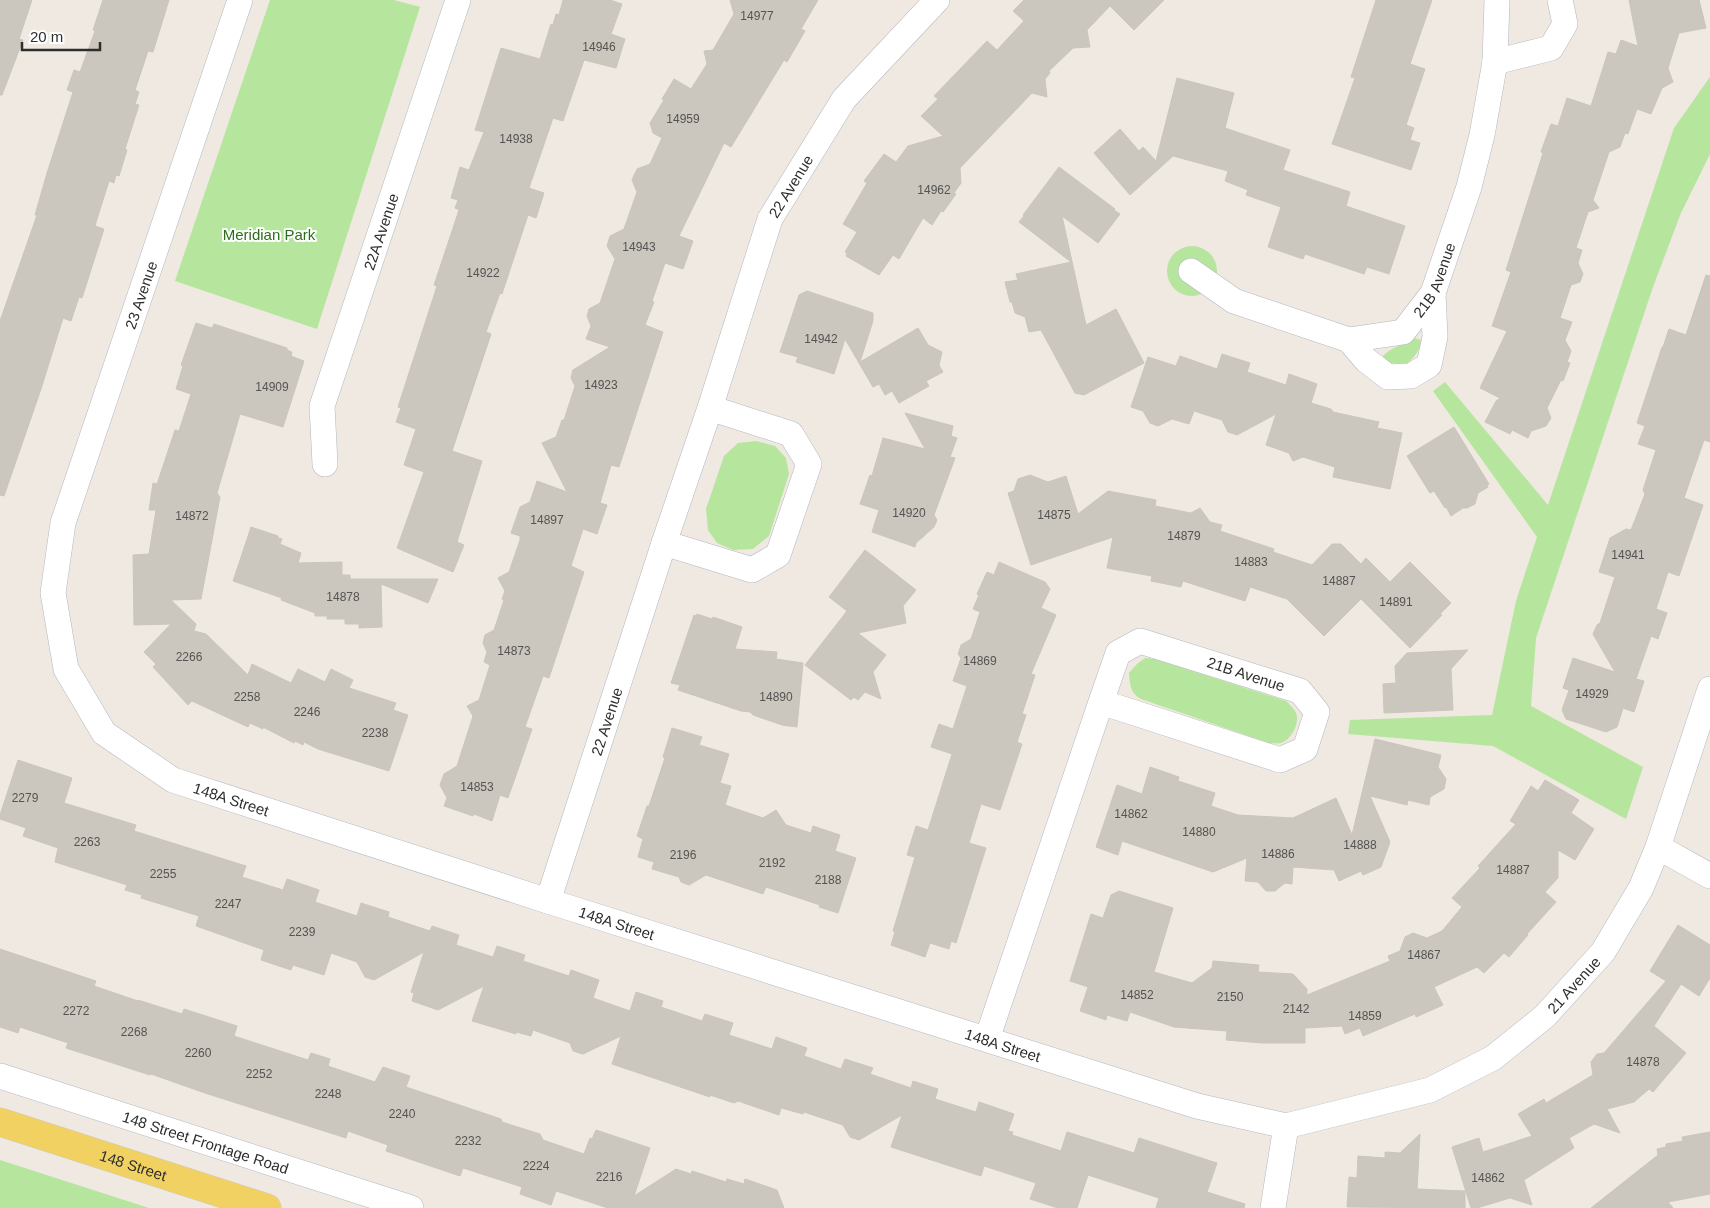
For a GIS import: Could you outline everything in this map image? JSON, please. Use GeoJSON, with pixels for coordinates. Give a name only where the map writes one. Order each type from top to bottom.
{"type":"FeatureCollection","features":[{"type":"Feature","properties":{"kind":"main road","name":"148 Street"},"geometry":{"type":"LineString","coordinates":[[0,1122],[267,1208]]}},
{"type":"Feature","properties":{"kind":"street","name":"23 Avenue"},"geometry":{"type":"LineString","coordinates":[[53,593],[64,523],[240,0]]}},
{"type":"Feature","properties":{"kind":"street","name":"22A Avenue"},"geometry":{"type":"LineString","coordinates":[[325,464],[322,406],[458,0]]}},
{"type":"Feature","properties":{"kind":"street","name":"22 Avenue"},"geometry":{"type":"LineString","coordinates":[[548,901],[770,219],[844,99],[937,0]]}},
{"type":"Feature","properties":{"kind":"street","name":"21B Avenue"},"geometry":{"type":"LineString","coordinates":[[1191,271],[1234,302],[1349,340],[1402,332],[1433,293],[1469,188],[1482,134],[1495,62],[1497,0]]}},
{"type":"Feature","properties":{"kind":"street"},"geometry":{"type":"LineString","coordinates":[[1495,62],[1551,48],[1565,24],[1560,0]]}},
{"type":"Feature","properties":{"kind":"street"},"geometry":{"type":"LineString","coordinates":[[1349,340],[1366,360],[1388,377],[1411,376],[1429,365],[1435,337],[1433,293]]}},
{"type":"Feature","properties":{"kind":"street"},"geometry":{"type":"LineString","coordinates":[[664,543],[752,570],[778,555],[809,464],[791,434],[710,408]]}},
{"type":"Feature","properties":{"kind":"street","name":"148A Street"},"geometry":{"type":"LineString","coordinates":[[53,593],[66,669],[104,732],[174,780],[548,901],[1197,1106],[1286,1126]]}},
{"type":"Feature","properties":{"kind":"street","name":"21B Avenue"},"geometry":{"type":"LineString","coordinates":[[987,1040],[1101,702],[1118,653],[1140,641],[1300,691],[1317,712],[1305,749],[1280,760],[1101,702]]}},
{"type":"Feature","properties":{"kind":"street","name":"21 Avenue"},"geometry":{"type":"LineString","coordinates":[[1286,1126],[1430,1090],[1493,1058],[1545,1016],[1603,952],[1641,888],[1658,847],[1710,689]]}},
{"type":"Feature","properties":{"kind":"street"},"geometry":{"type":"LineString","coordinates":[[1658,847],[1710,876]]}},
{"type":"Feature","properties":{"kind":"street","name":"148 Street Frontage Road"},"geometry":{"type":"LineString","coordinates":[[0,1076],[411,1208]]}},
{"type":"Feature","properties":{"kind":"street"},"geometry":{"type":"LineString","coordinates":[[1273,1208],[1286,1126]]}},
{"type":"Feature","properties":{"kind":"green space","name":"Meridian Park"},"geometry":{"type":"Polygon","coordinates":[[[270,0],[394,0],[420,7],[317,329],[175,281],[270,0]]]}},
{"type":"Feature","properties":{"kind":"green space"},"geometry":{"type":"Polygon","coordinates":[[[1710,77],[1710,154],[1681,213],[1653,287],[1536,638],[1531,706],[1643,767],[1626,819],[1493,746],[1348,734],[1350,720],[1492,715],[1516,601],[1537,537],[1433,391],[1445,382],[1548,505],[1674,128],[1710,77]]]}},
{"type":"Feature","properties":{"kind":"green space"},"geometry":{"type":"Polygon","coordinates":[[[1192,246],[1206,250],[1213,257],[1217,271],[1213,285],[1206,292],[1192,296],[1178,292],[1171,285],[1167,271],[1171,257],[1178,250],[1192,246]]]}},
{"type":"Feature","properties":{"kind":"green space"},"geometry":{"type":"Polygon","coordinates":[[[1414,338],[1421,340],[1420,347],[1408,363],[1393,363],[1387,361],[1383,356],[1393,348],[1414,338]]]}},
{"type":"Feature","properties":{"kind":"green space"},"geometry":{"type":"Polygon","coordinates":[[[756,441],[775,446],[786,458],[789,474],[769,536],[753,549],[733,550],[717,543],[708,530],[706,509],[724,456],[738,443],[756,441]]]}},
{"type":"Feature","properties":{"kind":"green space"},"geometry":{"type":"Polygon","coordinates":[[[1145,658],[1155,659],[1286,701],[1297,715],[1295,729],[1284,741],[1269,743],[1141,699],[1137,697],[1130,685],[1129,673],[1145,658]]]}},
{"type":"Feature","properties":{"kind":"green space"},"geometry":{"type":"Polygon","coordinates":[[[0,1160],[149,1208],[0,1208],[0,1160]]]}},
{"type":"Feature","properties":{"kind":"building"},"geometry":{"type":"Polygon","coordinates":[[[0,0],[32,0],[19,39],[23,40],[2,95],[0,95],[0,0]]]}},
{"type":"Feature","properties":{"kind":"building"},"geometry":{"type":"Polygon","coordinates":[[[103,0],[169,0],[153,52],[148,51],[135,90],[139,92],[135,104],[139,105],[125,149],[127,150],[119,176],[116,175],[114,183],[109,181],[97,219],[95,226],[104,229],[82,298],[79,297],[71,321],[63,318],[4,496],[0,495],[0,321],[37,215],[35,215],[47,173],[73,92],[67,90],[74,70],[80,72],[95,31],[93,30],[103,0]]]}},
{"type":"Feature","properties":{"kind":"building"},"geometry":{"type":"Polygon","coordinates":[[[563,0],[610,0],[622,4],[611,34],[625,39],[616,68],[584,60],[563,121],[553,118],[529,188],[544,193],[536,218],[528,215],[502,294],[500,293],[486,332],[491,334],[452,451],[482,461],[457,542],[464,545],[453,572],[397,548],[424,472],[404,465],[416,429],[396,422],[401,408],[398,407],[437,286],[434,285],[459,210],[455,208],[458,200],[451,198],[460,167],[469,170],[484,132],[475,130],[501,48],[540,59],[551,24],[553,25],[556,14],[559,15],[563,0]]]}},
{"type":"Feature","properties":{"kind":"building"},"geometry":{"type":"Polygon","coordinates":[[[730,0],[818,0],[801,29],[805,31],[787,62],[784,60],[731,147],[724,143],[679,236],[693,241],[683,269],[665,263],[652,301],[654,302],[645,325],[663,332],[619,467],[611,465],[600,503],[607,505],[597,534],[583,529],[571,566],[584,572],[549,678],[543,676],[525,727],[532,729],[521,761],[508,798],[500,795],[492,821],[474,814],[473,816],[444,806],[447,798],[440,785],[444,774],[457,766],[473,716],[467,706],[479,700],[490,665],[484,662],[487,652],[483,643],[485,635],[494,630],[504,600],[502,599],[505,591],[498,578],[509,572],[520,540],[520,536],[511,533],[520,507],[530,502],[537,481],[567,492],[542,443],[556,437],[562,420],[564,420],[575,386],[571,378],[573,370],[610,347],[586,339],[591,326],[587,316],[589,309],[600,303],[615,259],[607,246],[610,236],[624,229],[637,192],[632,180],[637,169],[650,164],[662,138],[653,133],[650,123],[664,100],[662,99],[674,79],[691,89],[707,64],[704,51],[713,50],[734,14],[730,0]]]}},
{"type":"Feature","properties":{"kind":"building"},"geometry":{"type":"Polygon","coordinates":[[[1024,0],[1164,0],[1134,30],[1110,6],[1087,30],[1090,47],[1073,48],[1049,71],[1050,73],[1045,79],[1047,97],[1032,93],[960,168],[961,183],[954,193],[956,194],[932,225],[923,218],[899,259],[893,255],[879,275],[846,256],[847,253],[845,252],[857,232],[843,224],[867,183],[864,181],[884,154],[896,162],[908,146],[943,136],[921,116],[938,99],[934,96],[987,41],[997,50],[1024,21],[1013,11],[1024,0]]]}},
{"type":"Feature","properties":{"kind":"building"},"geometry":{"type":"Polygon","coordinates":[[[1376,0],[1432,0],[1410,64],[1425,69],[1406,125],[1414,128],[1410,140],[1420,143],[1411,170],[1332,144],[1355,78],[1351,77],[1376,0]]]}},
{"type":"Feature","properties":{"kind":"building"},"geometry":{"type":"Polygon","coordinates":[[[1629,0],[1699,0],[1706,28],[1679,33],[1668,68],[1673,82],[1662,88],[1651,114],[1637,109],[1628,134],[1625,133],[1620,147],[1609,152],[1593,200],[1599,208],[1588,212],[1576,248],[1582,250],[1578,263],[1583,274],[1580,282],[1571,285],[1560,318],[1572,322],[1565,340],[1571,351],[1567,362],[1570,363],[1563,381],[1561,380],[1547,408],[1551,418],[1546,426],[1531,431],[1528,438],[1512,430],[1510,434],[1485,422],[1496,401],[1500,398],[1480,388],[1507,331],[1492,326],[1511,272],[1506,270],[1551,124],[1558,126],[1567,98],[1591,106],[1608,52],[1616,54],[1621,40],[1638,46],[1629,0]]]}},
{"type":"Feature","properties":{"kind":"building"},"geometry":{"type":"Polygon","coordinates":[[[1177,78],[1234,93],[1225,128],[1290,150],[1283,170],[1350,192],[1346,206],[1405,226],[1389,274],[1367,267],[1364,274],[1305,254],[1303,259],[1268,247],[1281,207],[1246,195],[1248,190],[1225,181],[1228,171],[1173,156],[1130,195],[1094,153],[1120,129],[1139,151],[1143,147],[1156,161],[1177,78]]]}},
{"type":"Feature","properties":{"kind":"building"},"geometry":{"type":"Polygon","coordinates":[[[1059,167],[1120,214],[1098,243],[1062,216],[1086,325],[1116,309],[1144,363],[1084,395],[1075,393],[1041,330],[1029,332],[1025,317],[1015,313],[1005,282],[1018,280],[1016,274],[1071,262],[1019,222],[1059,167]]]}},
{"type":"Feature","properties":{"kind":"building"},"geometry":{"type":"Polygon","coordinates":[[[1706,275],[1710,276],[1710,442],[1704,440],[1684,498],[1703,505],[1679,576],[1668,572],[1656,609],[1667,613],[1658,639],[1651,636],[1636,679],[1644,681],[1634,712],[1623,708],[1617,727],[1606,732],[1566,719],[1562,710],[1569,690],[1563,688],[1573,658],[1615,672],[1593,634],[1600,623],[1615,577],[1599,572],[1610,538],[1626,529],[1631,530],[1645,494],[1643,490],[1656,450],[1638,444],[1645,426],[1637,423],[1662,347],[1669,329],[1686,335],[1706,275]]]}},
{"type":"Feature","properties":{"kind":"building"},"geometry":{"type":"Polygon","coordinates":[[[807,291],[873,313],[873,321],[860,362],[918,328],[928,345],[942,352],[939,365],[943,372],[926,381],[929,386],[899,403],[892,391],[885,395],[879,384],[873,387],[845,339],[834,374],[796,362],[798,357],[780,352],[799,295],[807,291]]]}},
{"type":"Feature","properties":{"kind":"building"},"geometry":{"type":"Polygon","coordinates":[[[196,323],[212,328],[214,324],[287,348],[287,350],[292,352],[291,356],[304,361],[283,427],[240,414],[217,493],[220,497],[201,599],[171,600],[196,624],[194,631],[206,634],[248,675],[252,664],[291,683],[298,669],[325,682],[331,669],[353,680],[349,688],[396,703],[393,710],[408,715],[389,771],[318,749],[304,742],[303,745],[295,741],[294,743],[263,727],[263,729],[250,723],[248,727],[192,701],[188,705],[153,667],[156,664],[144,652],[171,624],[134,625],[133,555],[149,554],[156,510],[149,510],[153,483],[157,484],[175,430],[179,431],[191,394],[176,389],[183,366],[181,365],[196,323]]]}},
{"type":"Feature","properties":{"kind":"building"},"geometry":{"type":"Polygon","coordinates":[[[1222,354],[1250,363],[1247,372],[1286,385],[1289,374],[1317,384],[1311,403],[1331,409],[1333,412],[1379,422],[1377,428],[1402,433],[1390,489],[1333,477],[1335,467],[1303,457],[1293,461],[1289,453],[1266,445],[1276,414],[1237,435],[1228,432],[1222,420],[1194,411],[1189,424],[1172,419],[1158,426],[1150,423],[1143,411],[1131,407],[1148,357],[1176,366],[1180,356],[1217,369],[1222,354]]]}},
{"type":"Feature","properties":{"kind":"building"},"geometry":{"type":"Polygon","coordinates":[[[905,413],[953,426],[951,436],[957,438],[950,457],[955,458],[934,515],[937,520],[934,527],[916,543],[915,547],[872,532],[879,510],[860,504],[870,475],[872,476],[883,438],[925,449],[905,413]]]}},
{"type":"Feature","properties":{"kind":"building"},"geometry":{"type":"Polygon","coordinates":[[[1454,427],[1489,484],[1487,485],[1488,487],[1478,493],[1475,504],[1463,508],[1451,516],[1434,491],[1430,493],[1407,456],[1454,427]]]}},
{"type":"Feature","properties":{"kind":"building"},"geometry":{"type":"Polygon","coordinates":[[[1030,475],[1048,482],[1066,476],[1078,514],[1108,491],[1156,500],[1155,506],[1191,513],[1200,508],[1210,522],[1222,525],[1220,531],[1274,549],[1273,552],[1312,565],[1332,544],[1341,544],[1361,564],[1366,558],[1390,582],[1410,562],[1451,603],[1410,648],[1361,599],[1324,636],[1287,599],[1250,587],[1245,601],[1183,581],[1181,587],[1151,581],[1152,576],[1107,568],[1113,537],[1031,565],[1008,493],[1014,491],[1018,479],[1030,475]]]}},
{"type":"Feature","properties":{"kind":"building"},"geometry":{"type":"Polygon","coordinates":[[[251,527],[278,536],[278,538],[282,539],[280,544],[301,553],[298,563],[342,562],[342,575],[350,575],[350,579],[438,579],[428,603],[381,584],[382,627],[359,628],[359,624],[345,624],[345,619],[327,619],[327,616],[315,616],[315,613],[281,600],[282,598],[233,581],[251,527]]]}},
{"type":"Feature","properties":{"kind":"building"},"geometry":{"type":"Polygon","coordinates":[[[865,550],[916,590],[903,606],[906,623],[858,633],[886,655],[873,672],[881,699],[865,692],[858,700],[854,697],[851,700],[805,665],[847,611],[829,597],[865,550]]]}},
{"type":"Feature","properties":{"kind":"building"},"geometry":{"type":"Polygon","coordinates":[[[999,562],[1045,582],[1050,589],[1041,608],[1056,615],[1031,674],[1035,675],[1022,714],[1026,715],[1017,742],[1022,744],[1000,810],[981,804],[969,843],[986,848],[956,943],[951,941],[949,949],[930,943],[925,957],[891,945],[895,932],[893,931],[915,857],[907,855],[916,826],[928,830],[952,754],[931,747],[939,724],[953,729],[967,686],[953,681],[961,658],[958,654],[961,645],[971,639],[980,612],[973,609],[979,595],[977,594],[987,572],[994,575],[999,562]]]}},
{"type":"Feature","properties":{"kind":"building"},"geometry":{"type":"Polygon","coordinates":[[[697,614],[712,619],[713,617],[742,627],[735,649],[777,652],[776,659],[803,663],[797,727],[782,725],[753,715],[750,712],[741,711],[678,690],[680,685],[671,683],[694,615],[696,616],[697,614]]]}},
{"type":"Feature","properties":{"kind":"building"},"geometry":{"type":"Polygon","coordinates":[[[1468,650],[1451,669],[1453,710],[1384,713],[1383,684],[1396,683],[1395,666],[1407,653],[1468,650]]]}},
{"type":"Feature","properties":{"kind":"building"},"geometry":{"type":"Polygon","coordinates":[[[672,728],[702,737],[699,745],[729,754],[720,783],[731,786],[725,805],[763,818],[776,810],[786,825],[811,833],[813,826],[840,835],[835,851],[856,858],[838,913],[766,887],[763,894],[706,875],[689,885],[681,882],[679,877],[652,869],[654,862],[638,857],[643,839],[637,836],[665,758],[663,757],[672,728]]]}},
{"type":"Feature","properties":{"kind":"building"},"geometry":{"type":"Polygon","coordinates":[[[1375,739],[1441,755],[1438,767],[1446,779],[1444,789],[1430,797],[1429,805],[1408,800],[1407,805],[1370,796],[1390,842],[1381,867],[1363,875],[1361,871],[1339,881],[1334,870],[1293,867],[1292,884],[1285,883],[1275,891],[1266,891],[1258,882],[1245,881],[1247,858],[1213,872],[1122,841],[1118,855],[1096,847],[1117,785],[1142,794],[1150,767],[1179,777],[1178,781],[1215,793],[1211,806],[1238,815],[1293,818],[1336,798],[1352,835],[1375,739]]]}},
{"type":"Feature","properties":{"kind":"building"},"geometry":{"type":"Polygon","coordinates":[[[18,760],[72,778],[64,803],[136,825],[134,831],[246,866],[242,877],[283,890],[287,879],[319,890],[315,902],[357,916],[361,903],[389,912],[388,917],[430,931],[432,926],[459,935],[456,945],[493,957],[497,946],[525,955],[523,961],[569,976],[571,970],[599,980],[593,998],[630,1011],[636,992],[663,1001],[661,1007],[702,1021],[705,1014],[733,1023],[729,1035],[772,1049],[776,1037],[807,1048],[804,1056],[841,1069],[845,1059],[873,1068],[870,1074],[911,1088],[913,1081],[938,1089],[935,1099],[976,1112],[979,1102],[1014,1114],[1008,1131],[1013,1132],[1012,1135],[1061,1151],[1067,1132],[1134,1153],[1139,1138],[1217,1163],[1207,1192],[1245,1204],[1244,1208],[1156,1208],[1159,1198],[1088,1175],[1077,1208],[1058,1208],[1030,1199],[1036,1183],[984,1166],[981,1176],[891,1147],[902,1115],[859,1140],[850,1137],[843,1125],[804,1112],[803,1114],[781,1108],[779,1115],[738,1101],[734,1103],[710,1095],[710,1097],[612,1064],[621,1036],[583,1054],[573,1051],[570,1043],[533,1030],[531,1036],[516,1032],[516,1034],[472,1021],[484,986],[438,1010],[412,1001],[414,993],[411,992],[424,952],[374,980],[365,977],[357,962],[331,953],[324,975],[293,965],[291,970],[261,960],[264,950],[196,926],[199,916],[141,898],[142,895],[125,890],[127,885],[55,862],[58,848],[23,836],[26,828],[0,819],[18,760]]]}},
{"type":"Feature","properties":{"kind":"building"},"geometry":{"type":"Polygon","coordinates":[[[1545,780],[1579,800],[1571,813],[1594,829],[1575,860],[1558,850],[1558,878],[1545,892],[1556,902],[1528,935],[1509,957],[1504,953],[1484,973],[1477,967],[1434,987],[1443,1005],[1416,1017],[1415,1014],[1363,1036],[1360,1028],[1345,1034],[1342,1026],[1305,1028],[1305,1043],[1262,1043],[1226,1040],[1227,1031],[1174,1027],[1130,1012],[1127,1021],[1107,1015],[1106,1020],[1080,1011],[1088,987],[1070,981],[1091,914],[1103,918],[1111,895],[1119,891],[1173,908],[1154,972],[1192,983],[1212,968],[1213,961],[1259,965],[1258,972],[1293,974],[1307,989],[1307,995],[1390,961],[1388,956],[1400,951],[1405,937],[1413,933],[1427,938],[1442,931],[1462,907],[1452,898],[1480,868],[1478,866],[1516,824],[1510,821],[1531,786],[1538,791],[1545,780]]]}},
{"type":"Feature","properties":{"kind":"building"},"geometry":{"type":"Polygon","coordinates":[[[1678,925],[1710,945],[1710,978],[1699,996],[1681,984],[1654,1026],[1686,1053],[1653,1092],[1649,1089],[1634,1102],[1607,1109],[1620,1133],[1594,1124],[1569,1138],[1574,1148],[1524,1180],[1532,1205],[1510,1198],[1471,1208],[1452,1147],[1479,1138],[1483,1152],[1532,1136],[1518,1114],[1544,1099],[1546,1103],[1593,1075],[1591,1062],[1597,1054],[1604,1053],[1666,981],[1650,971],[1678,925]]]}},
{"type":"Feature","properties":{"kind":"building"},"geometry":{"type":"Polygon","coordinates":[[[0,949],[96,981],[94,986],[138,1001],[182,1014],[184,1009],[237,1026],[234,1036],[308,1060],[311,1053],[330,1059],[328,1066],[375,1082],[383,1067],[410,1076],[406,1087],[501,1119],[502,1122],[540,1134],[543,1140],[584,1154],[590,1138],[592,1139],[596,1130],[650,1148],[634,1196],[676,1169],[691,1174],[692,1171],[726,1182],[727,1179],[744,1184],[745,1179],[777,1190],[784,1208],[608,1208],[556,1191],[551,1205],[520,1194],[522,1187],[463,1168],[460,1176],[386,1151],[388,1145],[348,1131],[346,1138],[66,1048],[68,1043],[20,1027],[18,1033],[0,1027],[0,949]]]}},
{"type":"Feature","properties":{"kind":"building"},"geometry":{"type":"Polygon","coordinates":[[[1710,1132],[1710,1194],[1668,1202],[1673,1208],[1591,1208],[1658,1155],[1657,1149],[1666,1147],[1666,1144],[1683,1141],[1682,1137],[1710,1132]]]}},
{"type":"Feature","properties":{"kind":"building"},"geometry":{"type":"Polygon","coordinates":[[[1420,1134],[1417,1189],[1465,1191],[1465,1208],[1347,1207],[1349,1177],[1357,1178],[1358,1156],[1385,1158],[1385,1152],[1400,1153],[1420,1134]]]}}]}
